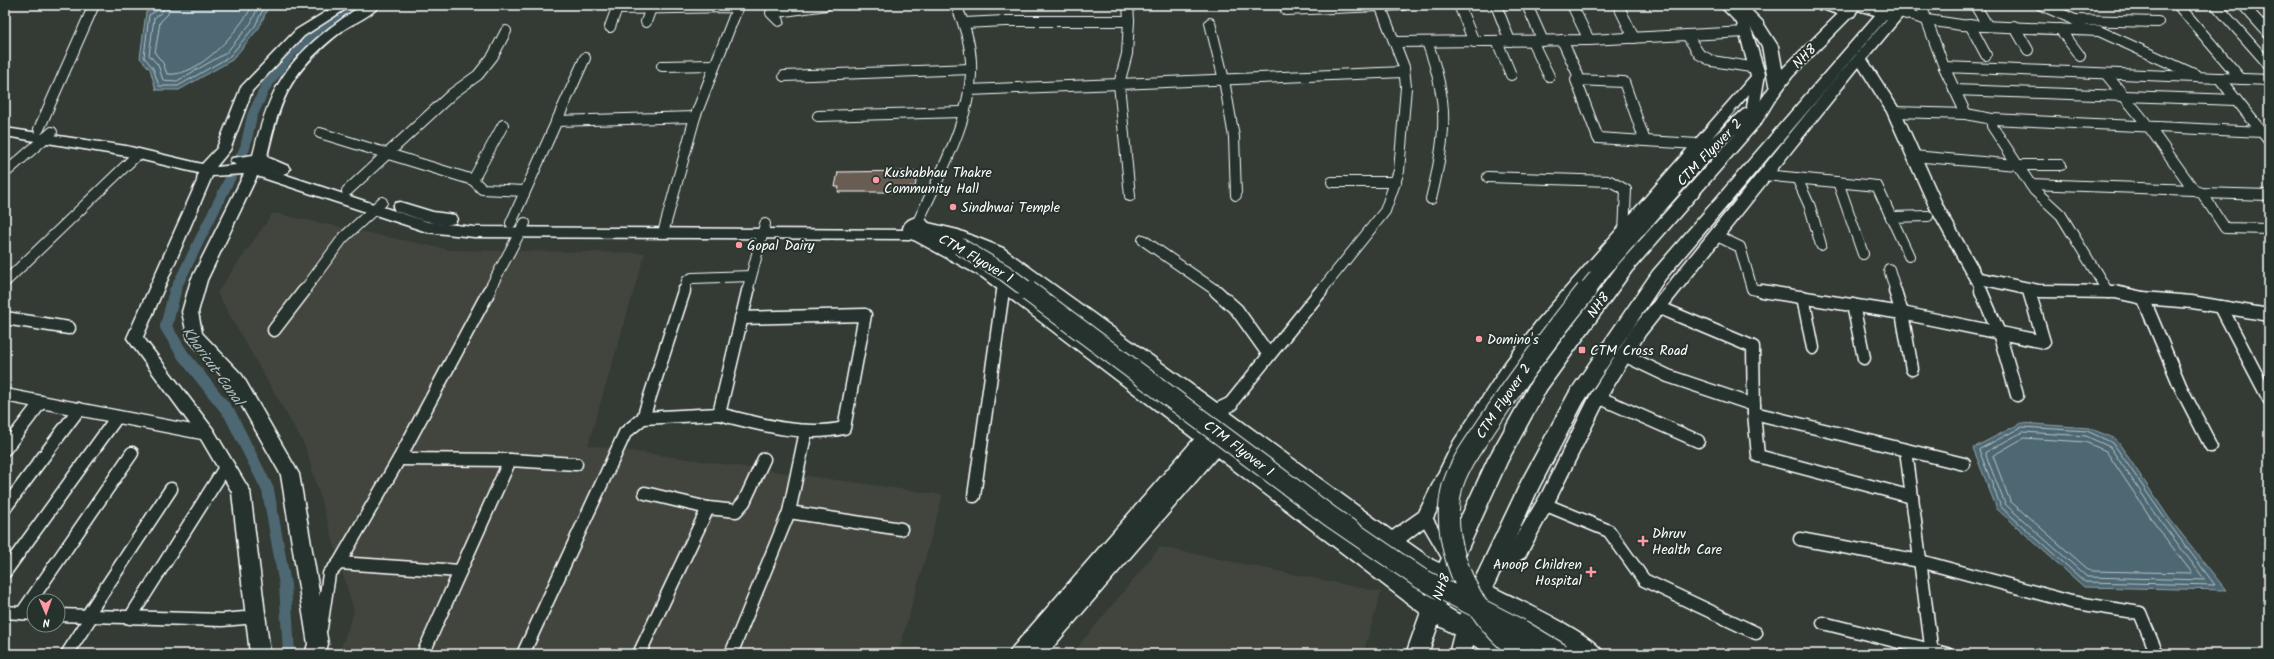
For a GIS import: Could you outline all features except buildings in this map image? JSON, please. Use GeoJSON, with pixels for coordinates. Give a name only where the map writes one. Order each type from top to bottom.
{"type":"FeatureCollection","features":[{"type":"Feature","properties":{"kind":"highway"},"geometry":{"type":"LineString","coordinates":[[1737,5],[1756,24],[1770,46],[1773,89]]}},
{"type":"Feature","properties":{"kind":"highway"},"geometry":{"type":"LineString","coordinates":[[1824,5],[1853,8]]}},
{"type":"Feature","properties":{"kind":"main road","name":"NH8"},"geometry":{"type":"LineString","coordinates":[[1417,654],[1448,569],[1498,458],[1539,385],[1625,268],[1756,120],[1773,89],[1809,50],[1853,8]]}},
{"type":"Feature","properties":{"kind":"main road"},"geometry":{"type":"LineString","coordinates":[[1853,8],[1891,15]]}},
{"type":"Feature","properties":{"kind":"main road"},"geometry":{"type":"LineString","coordinates":[[1460,654],[1467,628],[1489,571],[1529,486],[1576,398],[1661,273],[1891,15]]}},
{"type":"Feature","properties":{"kind":"main road","name":"CTM Flyover 2"},"geometry":{"type":"LineString","coordinates":[[1524,654],[1491,627],[1470,595],[1459,569],[1451,541],[1449,515],[1452,488],[1462,463],[1520,374],[1551,332],[1707,151],[1773,89]]}},
{"type":"Feature","properties":{"kind":"main road","name":"CTM Flyover 1"},"geometry":{"type":"LineString","coordinates":[[919,228],[959,246],[1005,273],[1331,517],[1420,578],[1523,631],[1561,654]]}},
{"type":"Feature","properties":{"kind":"main road"},"geometry":{"type":"LineString","coordinates":[[1448,569],[1480,591],[1555,630],[1593,654]]}},
{"type":"Feature","properties":{"kind":"main road"},"geometry":{"type":"LineString","coordinates":[[1433,611],[1467,628],[1510,654]]}},
{"type":"Feature","properties":{"kind":"street"},"geometry":{"type":"LineString","coordinates":[[5,173],[43,134],[94,5]]}},
{"type":"Feature","properties":{"kind":"street"},"geometry":{"type":"LineString","coordinates":[[260,654],[241,491],[207,434],[135,338],[204,181],[223,150],[246,90],[300,33],[346,5]]}},
{"type":"Feature","properties":{"kind":"street"},"geometry":{"type":"LineString","coordinates":[[316,649],[290,474],[236,380],[194,335],[190,312],[199,280],[253,164],[275,99],[299,62],[342,25],[374,5]]}},
{"type":"Feature","properties":{"kind":"street"},"geometry":{"type":"LineString","coordinates":[[779,21],[771,13],[826,5]]}},
{"type":"Feature","properties":{"kind":"street"},"geometry":{"type":"LineString","coordinates":[[919,228],[949,149],[969,90],[971,69],[964,23],[956,5]]}},
{"type":"Feature","properties":{"kind":"street"},"geometry":{"type":"LineString","coordinates":[[1128,5],[1129,21],[1127,54],[1119,84],[1130,196]]}},
{"type":"Feature","properties":{"kind":"street"},"geometry":{"type":"LineString","coordinates":[[1286,10],[1403,5]]}},
{"type":"Feature","properties":{"kind":"street"},"geometry":{"type":"LineString","coordinates":[[1459,5],[1474,42]]}},
{"type":"Feature","properties":{"kind":"street"},"geometry":{"type":"LineString","coordinates":[[1496,5],[1510,41]]}},
{"type":"Feature","properties":{"kind":"street"},"geometry":{"type":"LineString","coordinates":[[1528,5],[1543,41]]}},
{"type":"Feature","properties":{"kind":"street"},"geometry":{"type":"LineString","coordinates":[[1572,5],[1589,40]]}},
{"type":"Feature","properties":{"kind":"street"},"geometry":{"type":"LineString","coordinates":[[1618,5],[1634,38]]}},
{"type":"Feature","properties":{"kind":"street"},"geometry":{"type":"LineString","coordinates":[[1725,5],[1743,22],[1746,32],[1757,73],[1754,107]]}},
{"type":"Feature","properties":{"kind":"street"},"geometry":{"type":"LineString","coordinates":[[1921,5],[1928,20],[1944,67],[1966,114]]}},
{"type":"Feature","properties":{"kind":"street"},"geometry":{"type":"LineString","coordinates":[[1975,5],[1987,26]]}},
{"type":"Feature","properties":{"kind":"street"},"geometry":{"type":"LineString","coordinates":[[2041,5],[2201,77]]}},
{"type":"Feature","properties":{"kind":"street"},"geometry":{"type":"LineString","coordinates":[[2178,5],[2241,79]]}},
{"type":"Feature","properties":{"kind":"street"},"geometry":{"type":"LineString","coordinates":[[2216,5],[2268,62]]}},
{"type":"Feature","properties":{"kind":"street"},"geometry":{"type":"LineString","coordinates":[[2243,5],[2269,34]]}},
{"type":"Feature","properties":{"kind":"street"},"geometry":{"type":"LineString","coordinates":[[646,22],[652,6]]}},
{"type":"Feature","properties":{"kind":"street"},"geometry":{"type":"LineString","coordinates":[[1035,654],[1211,443],[1223,411],[1385,211],[1399,171],[1404,134],[1406,87],[1404,72],[1396,42],[1380,6]]}},
{"type":"Feature","properties":{"kind":"street"},"geometry":{"type":"LineString","coordinates":[[610,27],[617,7],[737,7],[714,65],[696,117],[664,228]]}},
{"type":"Feature","properties":{"kind":"street"},"geometry":{"type":"LineString","coordinates":[[1489,571],[1518,551],[1548,498],[1598,397],[1639,331],[1715,235],[1860,58],[1891,15],[1970,25],[2099,31]]}},
{"type":"Feature","properties":{"kind":"street"},"geometry":{"type":"LineString","coordinates":[[964,23],[990,20],[1082,23],[1129,21]]}},
{"type":"Feature","properties":{"kind":"street"},"geometry":{"type":"LineString","coordinates":[[2075,20],[2158,22]]}},
{"type":"Feature","properties":{"kind":"street"},"geometry":{"type":"LineString","coordinates":[[1210,23],[1224,80],[1234,137],[1236,195]]}},
{"type":"Feature","properties":{"kind":"street"},"geometry":{"type":"LineString","coordinates":[[1970,25],[1986,55]]}},
{"type":"Feature","properties":{"kind":"street"},"geometry":{"type":"LineString","coordinates":[[2014,26],[2028,50]]}},
{"type":"Feature","properties":{"kind":"street"},"geometry":{"type":"LineString","coordinates":[[2060,29],[2080,56]]}},
{"type":"Feature","properties":{"kind":"street"},"geometry":{"type":"LineString","coordinates":[[346,191],[389,154],[453,93],[478,75],[492,56],[506,31]]}},
{"type":"Feature","properties":{"kind":"street"},"geometry":{"type":"LineString","coordinates":[[1396,42],[1589,40],[1746,32]]}},
{"type":"Feature","properties":{"kind":"street"},"geometry":{"type":"LineString","coordinates":[[1688,35],[1700,54],[1712,61],[1757,73]]}},
{"type":"Feature","properties":{"kind":"street"},"geometry":{"type":"LineString","coordinates":[[1562,40],[1578,75]]}},
{"type":"Feature","properties":{"kind":"street"},"geometry":{"type":"LineString","coordinates":[[1498,41],[1511,75]]}},
{"type":"Feature","properties":{"kind":"street"},"geometry":{"type":"LineString","coordinates":[[1532,41],[1549,76]]}},
{"type":"Feature","properties":{"kind":"street"},"geometry":{"type":"LineString","coordinates":[[1427,42],[1439,70],[1446,108],[1443,151],[1431,199]]}},
{"type":"Feature","properties":{"kind":"street"},"geometry":{"type":"LineString","coordinates":[[316,649],[329,574],[339,563],[399,459],[519,226],[524,191],[585,58]]}},
{"type":"Feature","properties":{"kind":"street"},"geometry":{"type":"LineString","coordinates":[[1860,58],[1894,112],[1936,206],[1976,278],[2000,333],[2017,395]]}},
{"type":"Feature","properties":{"kind":"street"},"geometry":{"type":"LineString","coordinates":[[662,66],[714,65]]}},
{"type":"Feature","properties":{"kind":"street"},"geometry":{"type":"LineString","coordinates":[[1944,67],[2269,80]]}},
{"type":"Feature","properties":{"kind":"street"},"geometry":{"type":"LineString","coordinates":[[784,76],[971,69]]}},
{"type":"Feature","properties":{"kind":"street"},"geometry":{"type":"LineString","coordinates":[[969,90],[1404,72]]}},
{"type":"Feature","properties":{"kind":"street"},"geometry":{"type":"LineString","coordinates":[[1392,541],[1425,517],[1460,446],[1510,370],[1543,325],[1624,232],[1757,73]]}},
{"type":"Feature","properties":{"kind":"street"},"geometry":{"type":"LineString","coordinates":[[2106,74],[2149,127],[2225,228],[2269,229]]}},
{"type":"Feature","properties":{"kind":"street"},"geometry":{"type":"LineString","coordinates":[[2219,78],[2269,141]]}},
{"type":"Feature","properties":{"kind":"street"},"geometry":{"type":"LineString","coordinates":[[1645,141],[1624,82],[1576,80],[1598,138],[1645,141],[1698,144]]}},
{"type":"Feature","properties":{"kind":"street"},"geometry":{"type":"LineString","coordinates":[[1954,90],[2236,100]]}},
{"type":"Feature","properties":{"kind":"street"},"geometry":{"type":"LineString","coordinates":[[818,116],[962,112]]}},
{"type":"Feature","properties":{"kind":"street"},"geometry":{"type":"LineString","coordinates":[[1894,112],[1966,114],[1992,119],[2262,132]]}},
{"type":"Feature","properties":{"kind":"street"},"geometry":{"type":"LineString","coordinates":[[556,121],[696,117]]}},
{"type":"Feature","properties":{"kind":"street"},"geometry":{"type":"LineString","coordinates":[[1992,119],[1992,126],[2000,134],[2017,165],[2030,184],[2061,215],[2080,249],[2108,292]]}},
{"type":"Feature","properties":{"kind":"street"},"geometry":{"type":"LineString","coordinates":[[5,124],[43,134],[138,154],[212,166],[253,164],[346,191],[427,227],[474,232],[519,226],[764,229],[919,228],[945,230],[965,236],[998,252],[1223,411],[1426,566],[1448,569]]}},
{"type":"Feature","properties":{"kind":"street"},"geometry":{"type":"LineString","coordinates":[[473,180],[503,125]]}},
{"type":"Feature","properties":{"kind":"street"},"geometry":{"type":"LineString","coordinates":[[5,132],[43,134],[160,148],[212,166]]}},
{"type":"Feature","properties":{"kind":"street"},"geometry":{"type":"LineString","coordinates":[[320,133],[473,180],[482,189],[524,191]]}},
{"type":"Feature","properties":{"kind":"street"},"geometry":{"type":"LineString","coordinates":[[5,165],[43,134]]}},
{"type":"Feature","properties":{"kind":"street"},"geometry":{"type":"LineString","coordinates":[[5,282],[138,154]]}},
{"type":"Feature","properties":{"kind":"street"},"geometry":{"type":"LineString","coordinates":[[1913,156],[2017,165],[2061,165]]}},
{"type":"Feature","properties":{"kind":"street"},"geometry":{"type":"LineString","coordinates":[[253,164],[378,206]]}},
{"type":"Feature","properties":{"kind":"street"},"geometry":{"type":"LineString","coordinates":[[1764,175],[1877,186],[1909,256]]}},
{"type":"Feature","properties":{"kind":"street"},"geometry":{"type":"LineString","coordinates":[[1488,177],[1610,181],[1626,190],[1624,232]]}},
{"type":"Feature","properties":{"kind":"street"},"geometry":{"type":"LineString","coordinates":[[1797,178],[1810,207],[1821,245]]}},
{"type":"Feature","properties":{"kind":"street"},"geometry":{"type":"LineString","coordinates":[[1332,182],[1396,182]]}},
{"type":"Feature","properties":{"kind":"street"},"geometry":{"type":"LineString","coordinates":[[1838,182],[1863,254]]}},
{"type":"Feature","properties":{"kind":"street"},"geometry":{"type":"LineString","coordinates":[[2030,184],[2269,195]]}},
{"type":"Feature","properties":{"kind":"street"},"geometry":{"type":"LineString","coordinates":[[274,330],[343,238],[378,206]]}},
{"type":"Feature","properties":{"kind":"street"},"geometry":{"type":"LineString","coordinates":[[1891,217],[1928,216]]}},
{"type":"Feature","properties":{"kind":"street"},"geometry":{"type":"LineString","coordinates":[[919,228],[987,273],[1433,611]]}},
{"type":"Feature","properties":{"kind":"street"},"geometry":{"type":"LineString","coordinates":[[719,414],[751,276],[764,229]]}},
{"type":"Feature","properties":{"kind":"street"},"geometry":{"type":"LineString","coordinates":[[1715,235],[1740,247],[1752,289],[1902,313],[2044,342],[2028,288]]}},
{"type":"Feature","properties":{"kind":"street"},"geometry":{"type":"LineString","coordinates":[[1143,240],[1185,267],[1224,297],[1241,315],[1269,355]]}},
{"type":"Feature","properties":{"kind":"street"},"geometry":{"type":"LineString","coordinates":[[1889,269],[1902,313],[1912,369]]}},
{"type":"Feature","properties":{"kind":"street"},"geometry":{"type":"LineString","coordinates":[[1661,273],[1678,282]]}},
{"type":"Feature","properties":{"kind":"street"},"geometry":{"type":"LineString","coordinates":[[523,654],[625,432],[643,418],[687,281],[692,278],[751,276]]}},
{"type":"Feature","properties":{"kind":"street"},"geometry":{"type":"LineString","coordinates":[[1976,278],[2039,291],[2108,292],[2269,315]]}},
{"type":"Feature","properties":{"kind":"street"},"geometry":{"type":"LineString","coordinates":[[974,496],[1004,286]]}},
{"type":"Feature","properties":{"kind":"street"},"geometry":{"type":"LineString","coordinates":[[1803,297],[1813,348]]}},
{"type":"Feature","properties":{"kind":"street"},"geometry":{"type":"LineString","coordinates":[[2143,298],[2180,388],[2211,446]]}},
{"type":"Feature","properties":{"kind":"street"},"geometry":{"type":"LineString","coordinates":[[1853,305],[1864,358]]}},
{"type":"Feature","properties":{"kind":"street"},"geometry":{"type":"LineString","coordinates":[[1658,307],[1753,347],[1754,409],[1758,456],[1912,497]]}},
{"type":"Feature","properties":{"kind":"street"},"geometry":{"type":"LineString","coordinates":[[2221,307],[2269,398]]}},
{"type":"Feature","properties":{"kind":"street"},"geometry":{"type":"LineString","coordinates":[[643,418],[719,414],[806,431],[834,431],[844,428],[865,315],[741,318]]}},
{"type":"Feature","properties":{"kind":"street"},"geometry":{"type":"LineString","coordinates":[[5,318],[70,328]]}},
{"type":"Feature","properties":{"kind":"street"},"geometry":{"type":"LineString","coordinates":[[1624,355],[1668,376],[1754,409],[1964,464]]}},
{"type":"Feature","properties":{"kind":"street"},"geometry":{"type":"LineString","coordinates":[[5,395],[207,434]]}},
{"type":"Feature","properties":{"kind":"street"},"geometry":{"type":"LineString","coordinates":[[1598,397],[1698,441]]}},
{"type":"Feature","properties":{"kind":"street"},"geometry":{"type":"LineString","coordinates":[[5,449],[40,402]]}},
{"type":"Feature","properties":{"kind":"street"},"geometry":{"type":"LineString","coordinates":[[5,508],[79,409]]}},
{"type":"Feature","properties":{"kind":"street"},"geometry":{"type":"LineString","coordinates":[[5,572],[117,417]]}},
{"type":"Feature","properties":{"kind":"street"},"geometry":{"type":"LineString","coordinates":[[731,654],[789,512],[806,431]]}},
{"type":"Feature","properties":{"kind":"street"},"geometry":{"type":"LineString","coordinates":[[1019,654],[1211,443]]}},
{"type":"Feature","properties":{"kind":"street"},"geometry":{"type":"LineString","coordinates":[[1906,450],[1932,652]]}},
{"type":"Feature","properties":{"kind":"street"},"geometry":{"type":"LineString","coordinates":[[41,593],[132,453]]}},
{"type":"Feature","properties":{"kind":"street"},"geometry":{"type":"LineString","coordinates":[[399,459],[510,460],[576,464]]}},
{"type":"Feature","properties":{"kind":"street"},"geometry":{"type":"LineString","coordinates":[[645,493],[708,508],[736,511],[744,502],[764,459]]}},
{"type":"Feature","properties":{"kind":"street"},"geometry":{"type":"LineString","coordinates":[[423,654],[510,460]]}},
{"type":"Feature","properties":{"kind":"street"},"geometry":{"type":"LineString","coordinates":[[130,618],[226,466]]}},
{"type":"Feature","properties":{"kind":"street"},"geometry":{"type":"LineString","coordinates":[[67,654],[89,617],[172,489]]}},
{"type":"Feature","properties":{"kind":"street"},"geometry":{"type":"LineString","coordinates":[[1544,504],[1609,531],[1644,580],[1756,633]]}},
{"type":"Feature","properties":{"kind":"street"},"geometry":{"type":"LineString","coordinates":[[639,654],[708,508]]}},
{"type":"Feature","properties":{"kind":"street"},"geometry":{"type":"LineString","coordinates":[[789,512],[901,529]]}},
{"type":"Feature","properties":{"kind":"street"},"geometry":{"type":"LineString","coordinates":[[1425,517],[1448,569]]}},
{"type":"Feature","properties":{"kind":"street"},"geometry":{"type":"LineString","coordinates":[[1800,538],[1920,561],[2071,602],[2140,613],[2157,654]]}},
{"type":"Feature","properties":{"kind":"street"},"geometry":{"type":"LineString","coordinates":[[339,563],[460,571]]}},
{"type":"Feature","properties":{"kind":"street"},"geometry":{"type":"LineString","coordinates":[[5,612],[26,613]]}},
{"type":"Feature","properties":{"kind":"street"},"geometry":{"type":"LineString","coordinates":[[66,616],[222,620],[256,617]]}},
{"type":"Feature","properties":{"kind":"street"},"geometry":{"type":"LineString","coordinates":[[1822,623],[1932,652],[1947,654]]}},
{"type":"Feature","properties":{"kind":"shaded area"},"geometry":{"type":"Polygon","coordinates":[[[273,213],[450,250],[645,253],[588,445],[943,495],[898,654],[339,654],[354,611],[305,446],[217,293],[273,213]]]}},
{"type":"Feature","properties":{"kind":"shaded area"},"geometry":{"type":"Polygon","coordinates":[[[1160,547],[1381,592],[1363,654],[1072,654],[1160,547]]]}},
{"type":"Feature","properties":{"kind":"water"},"geometry":{"type":"Polygon","coordinates":[[[158,5],[269,5],[259,28],[232,60],[179,90],[156,90],[150,69],[140,58],[146,12],[158,5]]]}},
{"type":"Feature","properties":{"kind":"water"},"geometry":{"type":"Polygon","coordinates":[[[2021,423],[2089,428],[2116,439],[2169,518],[2226,590],[2084,587],[1997,509],[1973,448],[2021,423]]]}},
{"type":"Feature","properties":{"kind":"waterway","name":"Kharicut Canal"},"geometry":{"type":"LineString","coordinates":[[174,292],[245,148],[252,116],[266,86],[292,52],[355,5]]}},
{"type":"Feature","properties":{"kind":"waterway","name":"Kharicut Canal"},"geometry":{"type":"LineString","coordinates":[[175,291],[166,327],[183,355],[230,414],[268,490],[285,585],[289,654]]}},
{"type":"Feature","properties":{"kind":"place","name":"Kushabhau Thakre Community Hall"},"geometry":{"type":"Point","coordinates":[876,180]}},
{"type":"Feature","properties":{"kind":"place","name":"Sindhwai Temple"},"geometry":{"type":"Point","coordinates":[953,207]}},
{"type":"Feature","properties":{"kind":"place","name":"Gopal Dairy"},"geometry":{"type":"Point","coordinates":[739,245]}},
{"type":"Feature","properties":{"kind":"place","name":"Domino's"},"geometry":{"type":"Point","coordinates":[1479,339]}},
{"type":"Feature","properties":{"kind":"place","name":"CTM Cross Road"},"geometry":{"type":"Point","coordinates":[1582,350]}},
{"type":"Feature","properties":{"kind":"place","name":"Dhruv Health Care"},"geometry":{"type":"Point","coordinates":[1643,541]}},
{"type":"Feature","properties":{"kind":"place","name":"Anoop Children Hospital"},"geometry":{"type":"Point","coordinates":[1591,572]}}]}
